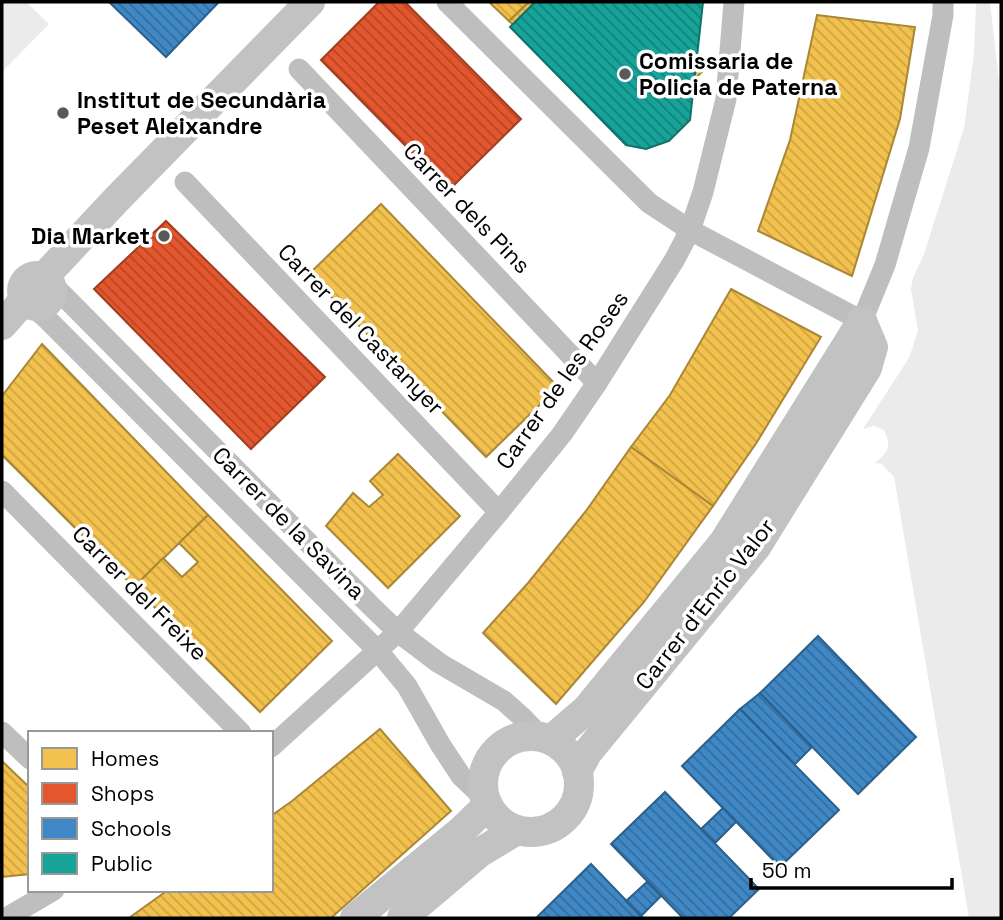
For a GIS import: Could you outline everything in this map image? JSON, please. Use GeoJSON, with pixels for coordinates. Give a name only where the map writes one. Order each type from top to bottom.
{"type":"FeatureCollection","features":[{"type":"Feature","properties":{"kind":"street"},"geometry":{"type":"LineString","coordinates":[[2,325],[27,301],[22,290],[26,281],[34,276],[46,279],[116,200],[310,2]]}},
{"type":"Feature","properties":{"kind":"street"},"geometry":{"type":"LineString","coordinates":[[447,2],[649,203],[690,230],[862,321]]}},
{"type":"Feature","properties":{"kind":"street","name":"Carrer de les Roses"},"geometry":{"type":"LineString","coordinates":[[273,745],[398,632],[499,512],[562,434],[675,259],[690,230],[703,192],[726,99],[734,2]]}},
{"type":"Feature","properties":{"kind":"street","name":"Carrer d'Enric Valor"},"geometry":{"type":"LineString","coordinates":[[546,738],[586,710],[724,542],[862,321],[885,265],[919,148],[943,15],[943,2]]}},
{"type":"Feature","properties":{"kind":"street","name":"Carrer dels Pins"},"geometry":{"type":"LineString","coordinates":[[299,69],[597,383]]}},
{"type":"Feature","properties":{"kind":"street","name":"Carrer del Castanyer"},"geometry":{"type":"LineString","coordinates":[[185,182],[499,512]]}},
{"type":"Feature","properties":{"kind":"street","name":"Carrer de la Savina"},"geometry":{"type":"LineString","coordinates":[[46,279],[398,632],[439,663],[505,701],[546,738]]}},
{"type":"Feature","properties":{"kind":"street","name":"Carrer de la Savina"},"geometry":{"type":"LineString","coordinates":[[27,301],[378,651],[407,685],[461,776],[487,802]]}},
{"type":"Feature","properties":{"kind":"street","name":"Carrer d'Enric Valor"},"geometry":{"type":"LineString","coordinates":[[577,772],[587,752],[755,547],[867,368],[873,347],[862,321]]}},
{"type":"Feature","properties":{"kind":"street","name":"Carrer del Freixe"},"geometry":{"type":"LineString","coordinates":[[2,491],[239,731]]}},
{"type":"Feature","properties":{"kind":"street"},"geometry":{"type":"LineString","coordinates":[[2,732],[28,757]]}},
{"type":"Feature","properties":{"kind":"street"},"geometry":{"type":"LineString","coordinates":[[526,736],[546,738],[563,748],[572,759],[577,772],[579,787],[569,813],[546,830],[532,832],[517,830],[495,816],[487,802],[483,785],[490,757],[512,739],[526,736]]}},
{"type":"Feature","properties":{"kind":"street"},"geometry":{"type":"LineString","coordinates":[[355,918],[461,831],[487,802]]}},
{"type":"Feature","properties":{"kind":"street"},"geometry":{"type":"LineString","coordinates":[[401,918],[479,853],[517,830]]}},
{"type":"Feature","properties":{"kind":"street"},"geometry":{"type":"LineString","coordinates":[[4,917],[50,892]]}},
{"type":"Feature","properties":{"kind":"shaded area"},"geometry":{"type":"Polygon","coordinates":[[[2,2],[26,2],[49,24],[2,72],[2,2]]]}},
{"type":"Feature","properties":{"kind":"shaded area"},"geometry":{"type":"Polygon","coordinates":[[[976,2],[990,2],[1001,99],[1001,918],[969,918],[894,477],[882,464],[875,463],[886,452],[888,441],[884,430],[874,426],[863,429],[909,358],[918,331],[911,289],[964,128],[974,54],[976,2]]]}},
{"type":"Feature","properties":{"kind":"building: Homes"},"geometry":{"type":"Polygon","coordinates":[[[489,2],[529,2],[509,21],[489,2]]]}},
{"type":"Feature","properties":{"kind":"building: Homes"},"geometry":{"type":"Polygon","coordinates":[[[529,2],[593,2],[543,51],[509,21],[529,2]]]}},
{"type":"Feature","properties":{"kind":"building: Homes"},"geometry":{"type":"Polygon","coordinates":[[[610,2],[635,2],[640,7],[626,23],[680,81],[655,104],[581,32],[610,2]]]}},
{"type":"Feature","properties":{"kind":"building: Homes"},"geometry":{"type":"Polygon","coordinates":[[[640,7],[705,69],[687,86],[626,23],[640,7]]]}},
{"type":"Feature","properties":{"kind":"building: Homes"},"geometry":{"type":"Polygon","coordinates":[[[817,15],[915,27],[900,119],[852,276],[758,231],[790,140],[817,15]]]}},
{"type":"Feature","properties":{"kind":"building: Homes"},"geometry":{"type":"Polygon","coordinates":[[[573,21],[655,104],[625,136],[541,50],[573,21]]]}},
{"type":"Feature","properties":{"kind":"building: Homes"},"geometry":{"type":"Polygon","coordinates":[[[381,204],[558,387],[486,457],[309,274],[381,204]]]}},
{"type":"Feature","properties":{"kind":"building: Homes"},"geometry":{"type":"Polygon","coordinates":[[[731,289],[821,337],[757,442],[713,506],[631,447],[670,395],[731,289]]]}},
{"type":"Feature","properties":{"kind":"building: Homes"},"geometry":{"type":"Polygon","coordinates":[[[42,344],[208,515],[134,587],[2,455],[2,396],[42,344]]]}},
{"type":"Feature","properties":{"kind":"building: Homes"},"geometry":{"type":"Polygon","coordinates":[[[631,447],[713,506],[644,602],[556,704],[483,633],[528,583],[586,511],[631,447]]]}},
{"type":"Feature","properties":{"kind":"building: Homes"},"geometry":{"type":"Polygon","coordinates":[[[398,454],[460,516],[388,588],[326,526],[353,493],[369,507],[383,495],[370,481],[398,454]]]}},
{"type":"Feature","properties":{"kind":"building: Homes"},"geometry":{"type":"Polygon","coordinates":[[[208,515],[332,641],[260,712],[134,587],[163,558],[182,577],[198,562],[179,543],[208,515]]]}},
{"type":"Feature","properties":{"kind":"building: Homes"},"geometry":{"type":"Polygon","coordinates":[[[380,729],[451,811],[331,918],[129,918],[165,892],[273,892],[273,815],[380,729]]]}},
{"type":"Feature","properties":{"kind":"building: Homes"},"geometry":{"type":"Polygon","coordinates":[[[2,761],[28,786],[28,874],[2,877],[2,761]]]}},
{"type":"Feature","properties":{"kind":"building: Shops"},"geometry":{"type":"Polygon","coordinates":[[[379,2],[405,2],[521,119],[449,190],[321,60],[379,2]]]}},
{"type":"Feature","properties":{"kind":"building: Shops"},"geometry":{"type":"Polygon","coordinates":[[[166,221],[325,377],[251,449],[94,289],[166,221]]]}},
{"type":"Feature","properties":{"kind":"building: Schools"},"geometry":{"type":"Polygon","coordinates":[[[109,2],[219,2],[166,57],[109,2]]]}},
{"type":"Feature","properties":{"kind":"building: Schools"},"geometry":{"type":"Polygon","coordinates":[[[818,636],[916,737],[858,794],[760,693],[818,636]]]}},
{"type":"Feature","properties":{"kind":"building: Schools"},"geometry":{"type":"Polygon","coordinates":[[[760,693],[812,747],[794,765],[740,709],[760,693]]]}},
{"type":"Feature","properties":{"kind":"building: Schools"},"geometry":{"type":"Polygon","coordinates":[[[740,709],[839,810],[780,867],[682,766],[740,709]]]}},
{"type":"Feature","properties":{"kind":"building: Schools"},"geometry":{"type":"Polygon","coordinates":[[[665,792],[759,889],[729,918],[683,918],[611,844],[665,792]]]}},
{"type":"Feature","properties":{"kind":"building: Schools"},"geometry":{"type":"Polygon","coordinates":[[[723,808],[736,822],[715,843],[701,829],[723,808]]]}},
{"type":"Feature","properties":{"kind":"building: Schools"},"geometry":{"type":"Polygon","coordinates":[[[591,864],[643,918],[536,918],[591,864]]]}},
{"type":"Feature","properties":{"kind":"building: Schools"},"geometry":{"type":"Polygon","coordinates":[[[647,882],[661,896],[641,916],[626,901],[647,882]]]}},
{"type":"Feature","properties":{"kind":"building: Public","name":"Comissaria de Policia de Paterna"},"geometry":{"type":"Polygon","coordinates":[[[535,2],[703,2],[690,120],[669,141],[646,149],[626,145],[510,27],[535,2]]]}},
{"type":"Feature","properties":{"kind":"place","name":"Comissaria de Policia de Paterna"},"geometry":{"type":"Point","coordinates":[625,74]}},
{"type":"Feature","properties":{"kind":"place","name":"Institut de Secundària Peset Aleixandre"},"geometry":{"type":"Point","coordinates":[63,113]}},
{"type":"Feature","properties":{"kind":"place","name":"Dia Market"},"geometry":{"type":"Point","coordinates":[164,236]}}]}
